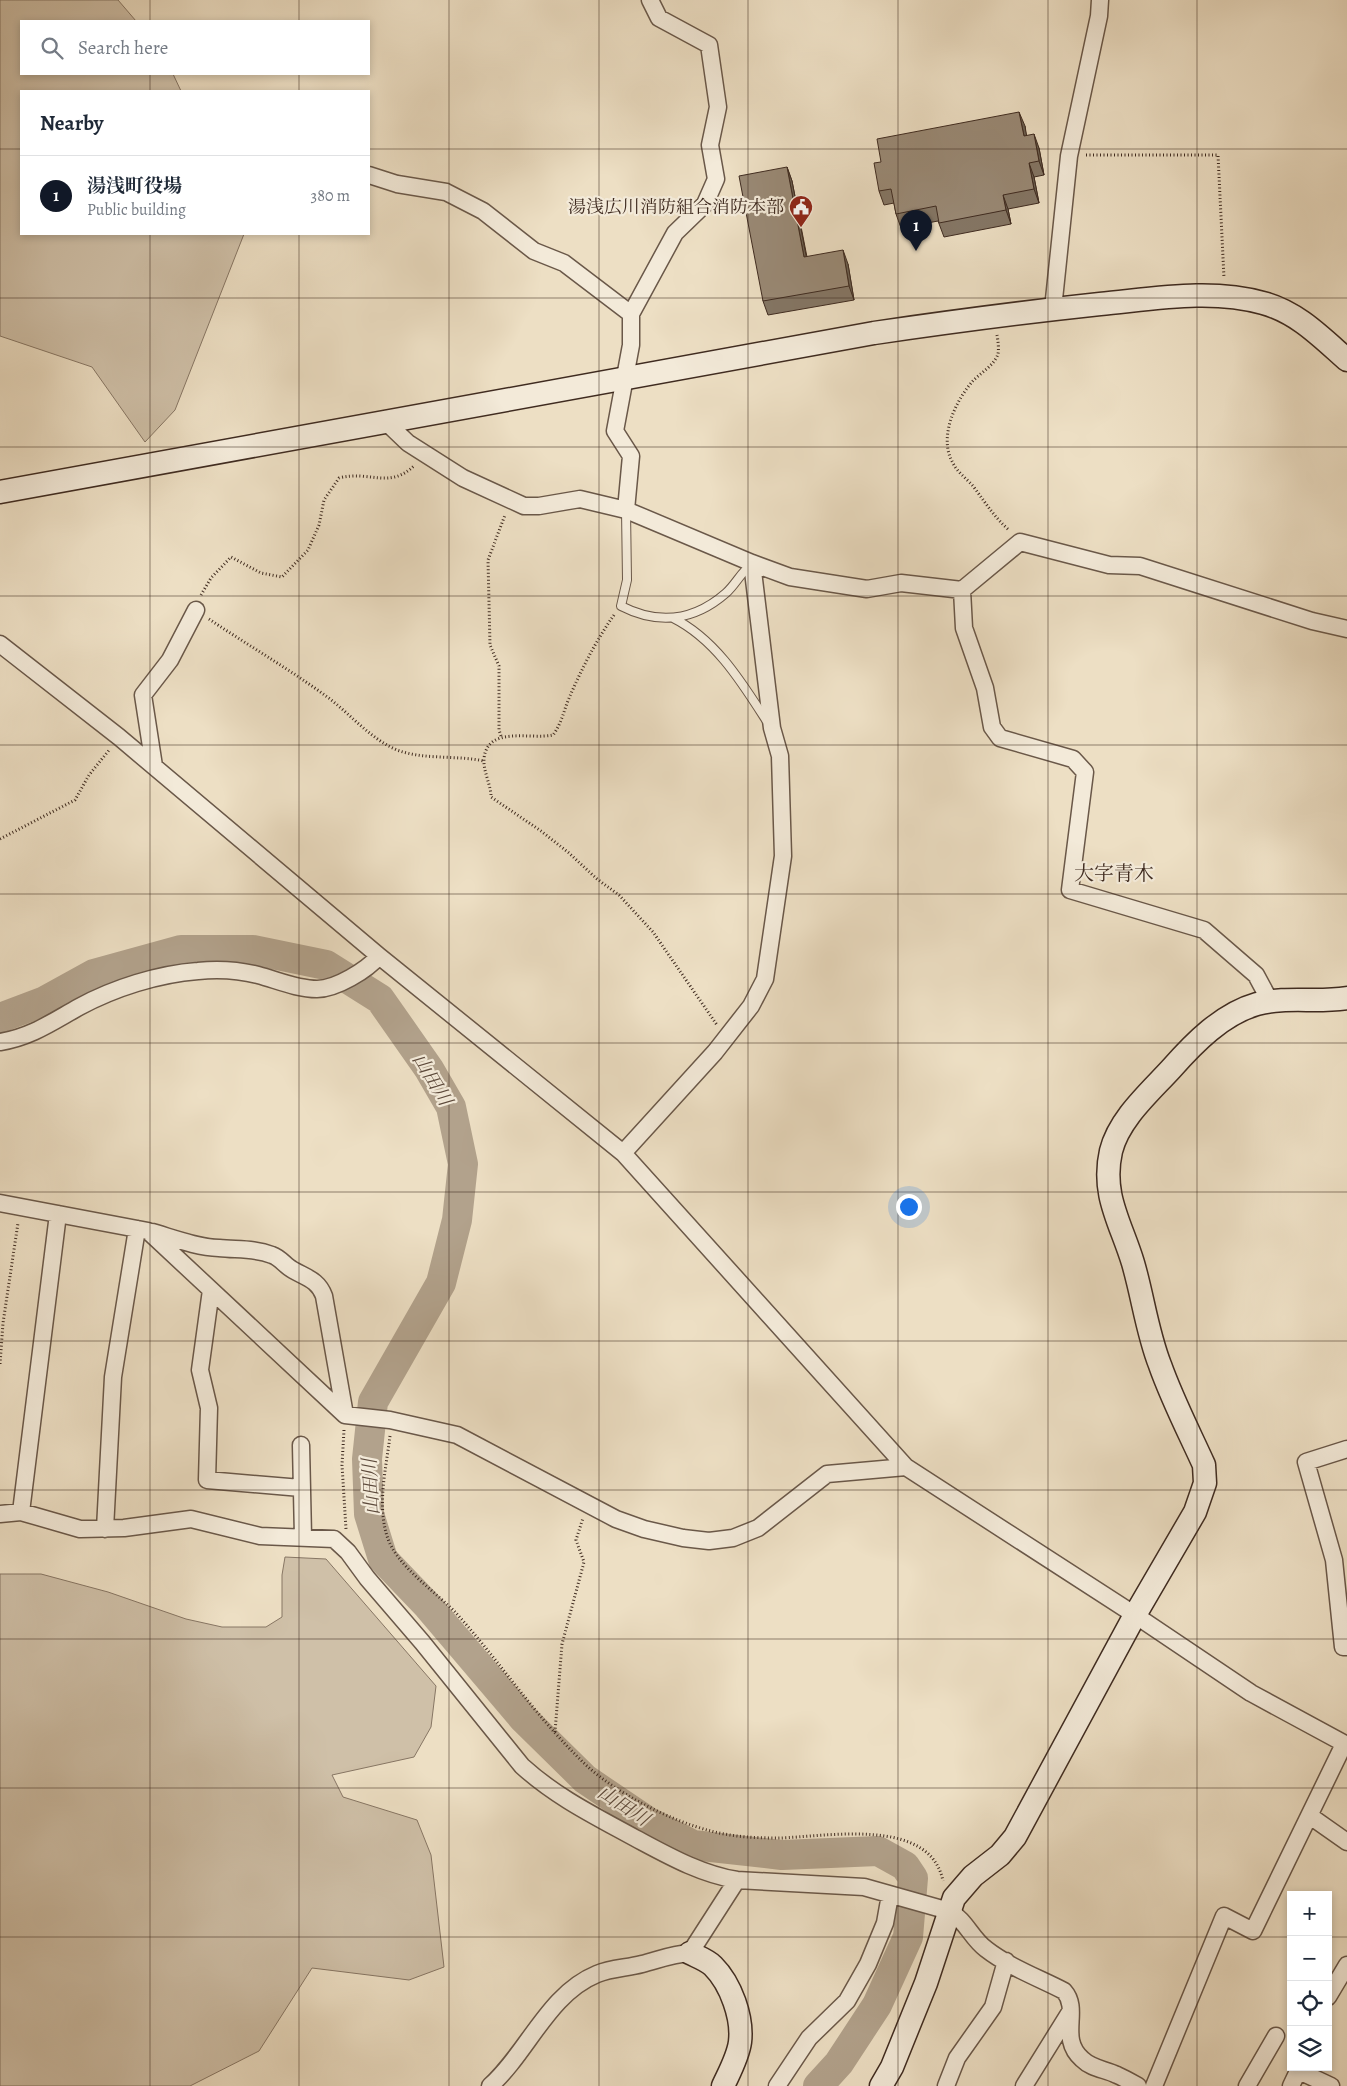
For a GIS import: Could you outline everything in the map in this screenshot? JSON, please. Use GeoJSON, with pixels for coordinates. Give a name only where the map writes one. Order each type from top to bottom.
{"type":"FeatureCollection","features":[{"type":"Feature","properties":{"kind":"street"},"geometry":{"type":"LineString","coordinates":[[626,510],[631,456],[615,431],[631,345],[631,314],[675,233],[705,204],[716,179],[710,145],[718,107],[709,45],[659,18],[650,0]]}},
{"type":"Feature","properties":{"kind":"street"},"geometry":{"type":"LineString","coordinates":[[1053,309],[1069,156],[1099,16],[1100,0]]}},
{"type":"Feature","properties":{"kind":"street"},"geometry":{"type":"LineString","coordinates":[[370,175],[397,184],[446,192],[483,211],[534,251],[564,263],[631,314]]}},
{"type":"Feature","properties":{"kind":"street"},"geometry":{"type":"LineString","coordinates":[[0,492],[874,333],[994,315],[1053,309],[1186,296],[1245,298],[1283,310],[1300,319],[1347,360]]}},
{"type":"Feature","properties":{"kind":"street"},"geometry":{"type":"LineString","coordinates":[[386,422],[408,443],[463,478],[524,506],[580,499],[626,510],[752,564],[790,577],[867,589],[901,583],[962,590],[1020,542],[1109,565],[1140,566],[1312,621],[1347,629]]}},
{"type":"Feature","properties":{"kind":"street"},"geometry":{"type":"LineString","coordinates":[[623,1153],[726,1038],[751,1006],[765,979],[783,856],[780,756],[772,728],[752,564]]}},
{"type":"Feature","properties":{"kind":"street"},"geometry":{"type":"LineString","coordinates":[[962,590],[964,628],[984,688],[992,727],[1000,738],[1073,759],[1085,772],[1070,890],[1204,930],[1256,975],[1270,1001]]}},
{"type":"Feature","properties":{"kind":"street"},"geometry":{"type":"LineString","coordinates":[[154,766],[143,696],[170,660],[196,610]]}},
{"type":"Feature","properties":{"kind":"street"},"geometry":{"type":"LineString","coordinates":[[0,644],[119,737],[379,956],[623,1153],[906,1467],[1135,1615],[1251,1693],[1346,1745],[1253,1931],[1224,1916],[1154,2086]]}},
{"type":"Feature","properties":{"kind":"street"},"geometry":{"type":"LineString","coordinates":[[0,1042],[37,1032],[102,996],[154,980],[196,971],[224,970],[240,971],[297,986],[318,989],[328,987],[364,971],[379,956]]}},
{"type":"Feature","properties":{"kind":"street"},"geometry":{"type":"LineString","coordinates":[[881,2086],[892,2067],[926,1983],[944,1909],[963,1886],[1000,1855],[1015,1837],[1135,1615],[1195,1512],[1205,1475],[1204,1465],[1159,1364],[1134,1264],[1113,1211],[1108,1178],[1112,1149],[1118,1132],[1130,1116],[1205,1034],[1234,1014],[1255,1004],[1270,1001],[1347,998]]}},
{"type":"Feature","properties":{"kind":"street"},"geometry":{"type":"LineString","coordinates":[[0,1203],[142,1230],[188,1243],[218,1248],[243,1248],[272,1255],[293,1270],[314,1280],[321,1288],[324,1296],[347,1415]]}},
{"type":"Feature","properties":{"kind":"street"},"geometry":{"type":"LineString","coordinates":[[21,1512],[58,1214]]}},
{"type":"Feature","properties":{"kind":"street"},"geometry":{"type":"LineString","coordinates":[[142,1230],[212,1290],[347,1415],[391,1421],[457,1434],[616,1519],[644,1528],[683,1538],[722,1540],[745,1535],[758,1528],[827,1474],[906,1467]]}},
{"type":"Feature","properties":{"kind":"street"},"geometry":{"type":"LineString","coordinates":[[105,1529],[113,1377],[142,1230]]}},
{"type":"Feature","properties":{"kind":"street"},"geometry":{"type":"LineString","coordinates":[[212,1290],[200,1370],[209,1408],[207,1480],[302,1488]]}},
{"type":"Feature","properties":{"kind":"street"},"geometry":{"type":"LineString","coordinates":[[301,1445],[303,1537]]}},
{"type":"Feature","properties":{"kind":"street"},"geometry":{"type":"LineString","coordinates":[[1347,1449],[1306,1462],[1334,1560],[1343,1647],[1347,1647]]}},
{"type":"Feature","properties":{"kind":"street"},"geometry":{"type":"LineString","coordinates":[[0,1514],[21,1512],[80,1529],[105,1529],[191,1519],[215,1523],[242,1533],[334,1539],[348,1552],[367,1578],[422,1642],[505,1745],[542,1783],[568,1802],[704,1872],[737,1880],[864,1887],[944,1909],[959,1916],[983,1947],[1064,1992],[1071,2002],[1070,2038],[1076,2052],[1090,2065],[1110,2072],[1138,2086]]}},
{"type":"Feature","properties":{"kind":"street"},"geometry":{"type":"LineString","coordinates":[[1310,1816],[1347,1842]]}},
{"type":"Feature","properties":{"kind":"street"},"geometry":{"type":"LineString","coordinates":[[690,1953],[737,1880]]}},
{"type":"Feature","properties":{"kind":"street"},"geometry":{"type":"LineString","coordinates":[[776,2086],[809,2038],[847,2001],[868,1964],[886,1923],[894,1896]]}},
{"type":"Feature","properties":{"kind":"street"},"geometry":{"type":"LineString","coordinates":[[490,2086],[517,2058],[563,1997],[587,1978],[614,1969],[690,1953],[702,1958],[714,1967],[734,2003],[741,2034],[740,2045],[723,2086]]}},
{"type":"Feature","properties":{"kind":"street"},"geometry":{"type":"LineString","coordinates":[[946,2086],[957,2058],[992,2007],[1006,1961]]}},
{"type":"Feature","properties":{"kind":"street"},"geometry":{"type":"LineString","coordinates":[[1332,1990],[1347,1965]]}},
{"type":"Feature","properties":{"kind":"street"},"geometry":{"type":"LineString","coordinates":[[1024,2086],[1071,2010]]}},
{"type":"Feature","properties":{"kind":"street"},"geometry":{"type":"LineString","coordinates":[[1247,2086],[1276,2036]]}},
{"type":"Feature","properties":{"kind":"street"},"geometry":{"type":"LineString","coordinates":[[1291,2086],[1298,2071]]}},
{"type":"Feature","properties":{"kind":"street"},"geometry":{"type":"LineString","coordinates":[[1303,2071],[1331,2086]]}},
{"type":"Feature","properties":{"kind":"street"},"geometry":{"type":"LineString","coordinates":[[1100,2086],[1110,2072]]}},
{"type":"Feature","properties":{"kind":"lane"},"geometry":{"type":"LineString","coordinates":[[626,510],[628,572],[625,596],[621,606],[650,617],[672,618],[687,616],[727,592],[741,572],[752,564]]}},
{"type":"Feature","properties":{"kind":"lane"},"geometry":{"type":"LineString","coordinates":[[672,618],[688,626],[706,639],[740,681],[772,728]]}},
{"type":"Feature","properties":{"kind":"path"},"geometry":{"type":"LineString","coordinates":[[1069,156],[1218,154],[1225,296]]}},
{"type":"Feature","properties":{"kind":"path"},"geometry":{"type":"LineString","coordinates":[[994,315],[998,354],[991,365],[972,382],[956,405],[947,439],[948,452],[953,464],[974,488],[984,504],[1020,542]]}},
{"type":"Feature","properties":{"kind":"path"},"geometry":{"type":"LineString","coordinates":[[426,455],[406,473],[395,478],[349,475],[339,478],[324,500],[314,539],[308,550],[282,577],[273,577],[247,567],[231,556],[203,590],[196,610],[280,663],[330,699],[386,744],[408,753],[460,756],[484,761]]}},
{"type":"Feature","properties":{"kind":"path"},"geometry":{"type":"LineString","coordinates":[[501,736],[499,730],[498,666],[490,645],[488,560],[512,500]]}},
{"type":"Feature","properties":{"kind":"path"},"geometry":{"type":"LineString","coordinates":[[621,606],[596,645],[570,695],[559,727],[553,735],[542,738],[501,736],[494,740],[486,751],[484,761],[491,785],[491,797],[569,853],[630,906],[663,946],[726,1038]]}},
{"type":"Feature","properties":{"kind":"path"},"geometry":{"type":"LineString","coordinates":[[0,839],[75,800],[88,775],[119,737]]}},
{"type":"Feature","properties":{"kind":"path"},"geometry":{"type":"LineString","coordinates":[[0,1364],[3,1323],[20,1207]]}},
{"type":"Feature","properties":{"kind":"path"},"geometry":{"type":"LineString","coordinates":[[347,1415],[342,1464],[348,1552]]}},
{"type":"Feature","properties":{"kind":"path"},"geometry":{"type":"LineString","coordinates":[[391,1421],[383,1506],[387,1537],[392,1547],[409,1568],[456,1614],[555,1733],[589,1768],[626,1793],[663,1813],[710,1831],[730,1836],[778,1838],[830,1835],[873,1836],[897,1837],[912,1842],[923,1849],[939,1869],[944,1909]]}},
{"type":"Feature","properties":{"kind":"path"},"geometry":{"type":"LineString","coordinates":[[555,1733],[562,1644],[584,1562],[577,1546],[577,1534],[590,1505]]}},
{"type":"Feature","properties":{"kind":"shaded area"},"geometry":{"type":"Polygon","coordinates":[[[0,0],[118,0],[135,20],[20,20],[20,75],[173,75],[181,90],[20,90],[20,235],[244,235],[175,410],[145,442],[92,367],[0,336],[0,0]]]}},
{"type":"Feature","properties":{"kind":"shaded area"},"geometry":{"type":"Polygon","coordinates":[[[285,1557],[326,1559],[436,1686],[431,1727],[414,1757],[332,1775],[343,1797],[417,1820],[431,1855],[444,1967],[409,1980],[312,1968],[259,2051],[190,2086],[0,2086],[0,1574],[41,1574],[108,1592],[186,1619],[222,1627],[266,1627],[282,1617],[282,1575],[285,1557]]]}},
{"type":"Feature","properties":{"kind":"building"},"geometry":{"type":"Polygon","coordinates":[[[1019,112],[1024,136],[1034,134],[1039,161],[1029,163],[1034,189],[1003,195],[1006,210],[939,223],[936,206],[896,214],[891,189],[879,191],[874,163],[881,162],[877,139],[1019,112]]]}},
{"type":"Feature","properties":{"kind":"building"},"geometry":{"type":"Polygon","coordinates":[[[787,167],[804,257],[843,250],[849,286],[763,301],[739,176],[787,167]]]}},
{"type":"Feature","properties":{"kind":"waterway","name":"山田川"},"geometry":{"type":"LineString","coordinates":[[0,1018],[45,1001],[94,974],[181,950],[253,950],[326,965],[380,999],[429,1069],[451,1107],[463,1164],[457,1220],[441,1283],[373,1402],[367,1459],[369,1514],[383,1559],[428,1606],[523,1718],[585,1779],[647,1821],[693,1845],[782,1855],[878,1851],[905,1866],[913,1878],[908,1937],[877,2005],[839,2063],[818,2086]]}},
{"type":"Feature","properties":{"kind":"place","name":"湯浅広川消防組合消防本部"},"geometry":{"type":"Point","coordinates":[801,228]}},
{"type":"Feature","properties":{"kind":"place","name":"湯浅町役場"},"geometry":{"type":"Point","coordinates":[916,251]}},
{"type":"Feature","properties":{"kind":"district","name":"大字青木"},"geometry":{"type":"Point","coordinates":[1114,873]}}]}
